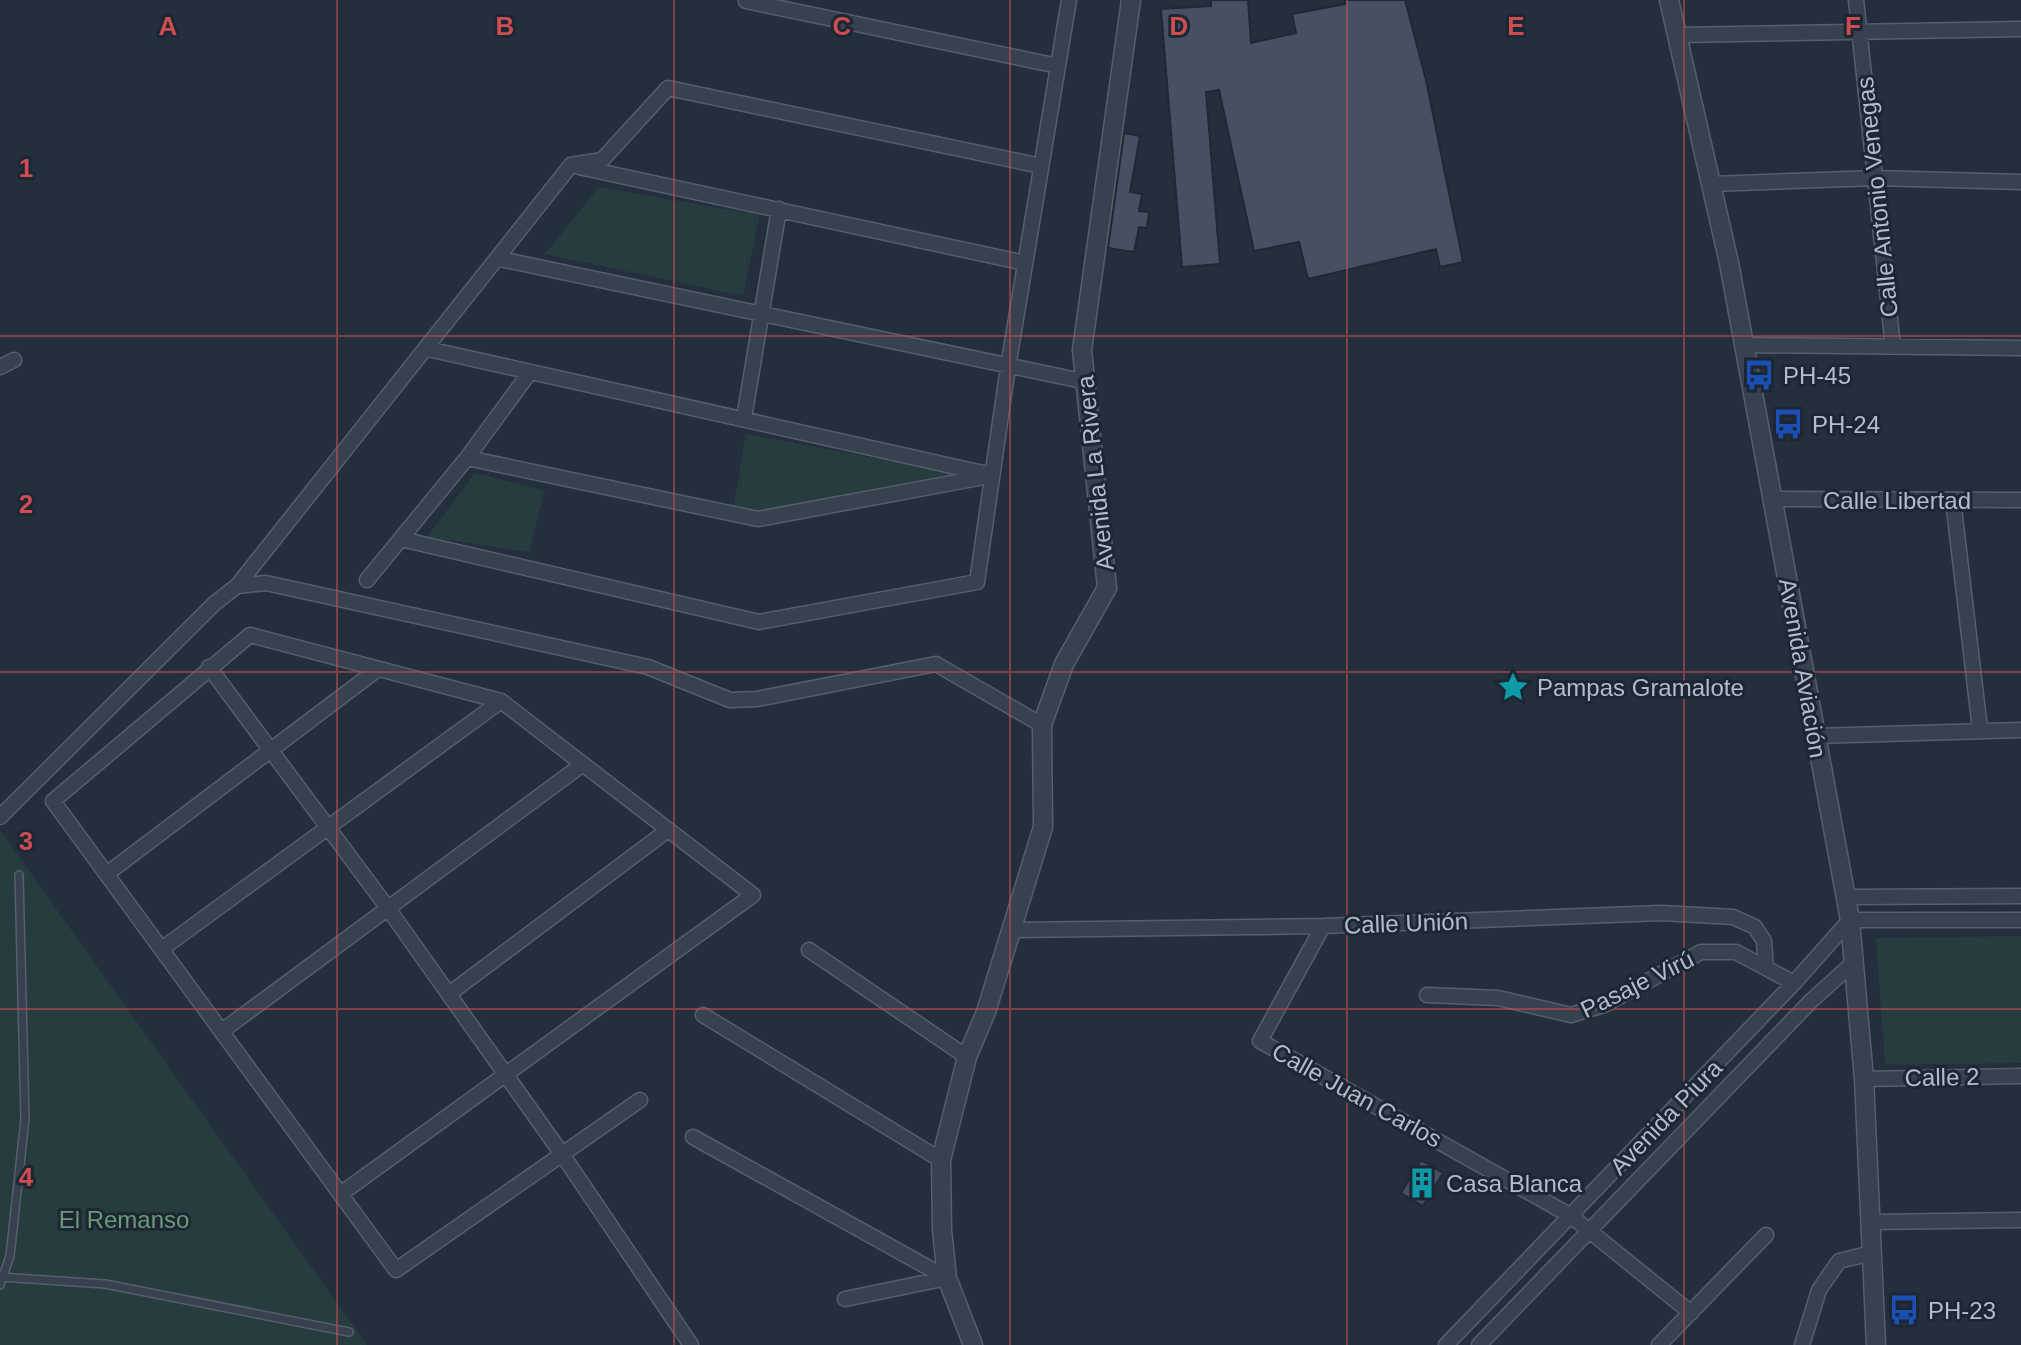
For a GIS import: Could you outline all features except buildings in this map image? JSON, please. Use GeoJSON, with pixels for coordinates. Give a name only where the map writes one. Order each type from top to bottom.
{"type":"FeatureCollection","features":[{"type":"Feature","properties":{"kind":"street"},"geometry":{"type":"LineString","coordinates":[[401,539],[759,622],[977,582],[1008,367],[1069,0]]}},
{"type":"Feature","properties":{"kind":"street","name":"Avenida La Rivera"},"geometry":{"type":"LineString","coordinates":[[973,1345],[947,1278],[942,1230],[941,1160],[967,1057],[986,1012],[1043,827],[1042,725],[1064,664],[1107,588],[1082,350],[1131,0]]}},
{"type":"Feature","properties":{"kind":"street","name":"Avenida Aviación"},"geometry":{"type":"LineString","coordinates":[[1669,0],[1744,345],[1850,920],[1864,1079],[1876,1345]]}},
{"type":"Feature","properties":{"kind":"street","name":"Calle Antonio Venegas"},"geometry":{"type":"LineString","coordinates":[[1856,0],[1893,347]]}},
{"type":"Feature","properties":{"kind":"street"},"geometry":{"type":"LineString","coordinates":[[746,1],[1058,66]]}},
{"type":"Feature","properties":{"kind":"street"},"geometry":{"type":"LineString","coordinates":[[1678,35],[2021,29]]}},
{"type":"Feature","properties":{"kind":"street"},"geometry":{"type":"LineString","coordinates":[[0,817],[215,603],[237,586],[500,259],[571,165],[602,160],[668,88],[1041,166]]}},
{"type":"Feature","properties":{"kind":"street"},"geometry":{"type":"LineString","coordinates":[[571,165],[1025,263]]}},
{"type":"Feature","properties":{"kind":"street"},"geometry":{"type":"LineString","coordinates":[[1711,184],[1875,178],[2021,182]]}},
{"type":"Feature","properties":{"kind":"street"},"geometry":{"type":"LineString","coordinates":[[744,418],[779,209]]}},
{"type":"Feature","properties":{"kind":"street"},"geometry":{"type":"LineString","coordinates":[[500,259],[1087,382]]}},
{"type":"Feature","properties":{"kind":"street"},"geometry":{"type":"LineString","coordinates":[[1744,345],[2021,348]]}},
{"type":"Feature","properties":{"kind":"street"},"geometry":{"type":"LineString","coordinates":[[428,349],[992,475]]}},
{"type":"Feature","properties":{"kind":"street"},"geometry":{"type":"LineString","coordinates":[[367,580],[467,458],[530,372]]}},
{"type":"Feature","properties":{"kind":"street"},"geometry":{"type":"LineString","coordinates":[[467,458],[758,519],[992,475]]}},
{"type":"Feature","properties":{"kind":"street","name":"Calle Libertad"},"geometry":{"type":"LineString","coordinates":[[1772,499],[2021,500]]}},
{"type":"Feature","properties":{"kind":"street"},"geometry":{"type":"LineString","coordinates":[[1953,500],[1980,729]]}},
{"type":"Feature","properties":{"kind":"street"},"geometry":{"type":"LineString","coordinates":[[237,586],[266,583],[648,667],[730,700],[757,699],[936,664],[1042,725]]}},
{"type":"Feature","properties":{"kind":"street"},"geometry":{"type":"LineString","coordinates":[[342,1193],[753,895],[501,701],[250,635],[53,801],[396,1270],[640,1100]]}},
{"type":"Feature","properties":{"kind":"street"},"geometry":{"type":"LineString","coordinates":[[209,667],[328,825],[449,994],[691,1345]]}},
{"type":"Feature","properties":{"kind":"street"},"geometry":{"type":"LineString","coordinates":[[108,873],[378,669]]}},
{"type":"Feature","properties":{"kind":"street"},"geometry":{"type":"LineString","coordinates":[[163,948],[501,701]]}},
{"type":"Feature","properties":{"kind":"street"},"geometry":{"type":"LineString","coordinates":[[1815,736],[2021,730]]}},
{"type":"Feature","properties":{"kind":"street"},"geometry":{"type":"LineString","coordinates":[[222,1031],[583,764]]}},
{"type":"Feature","properties":{"kind":"street"},"geometry":{"type":"LineString","coordinates":[[449,994],[668,830]]}},
{"type":"Feature","properties":{"kind":"street"},"geometry":{"type":"LineString","coordinates":[[1846,897],[2021,896]]}},
{"type":"Feature","properties":{"kind":"street","name":"Calle Unión"},"geometry":{"type":"LineString","coordinates":[[1011,930],[1323,926],[1661,913],[1733,917],[1755,927],[1764,941],[1766,968]]}},
{"type":"Feature","properties":{"kind":"street"},"geometry":{"type":"LineString","coordinates":[[1850,920],[2021,920]]}},
{"type":"Feature","properties":{"kind":"street","name":"Avenida Piura"},"geometry":{"type":"LineString","coordinates":[[1446,1345],[1794,983],[1850,920]]}},
{"type":"Feature","properties":{"kind":"street","name":"Calle Juan Carlos"},"geometry":{"type":"LineString","coordinates":[[1323,926],[1260,1041],[1571,1216],[1691,1313]]}},
{"type":"Feature","properties":{"kind":"street"},"geometry":{"type":"LineString","coordinates":[[809,950],[967,1057]]}},
{"type":"Feature","properties":{"kind":"street","name":"Pasaje Virú"},"geometry":{"type":"LineString","coordinates":[[1427,995],[1498,998],[1571,1015],[1604,1005],[1701,952],[1736,952],[1794,983]]}},
{"type":"Feature","properties":{"kind":"street","name":"Avenida Piura"},"geometry":{"type":"LineString","coordinates":[[1479,1345],[1812,1000],[1854,962]]}},
{"type":"Feature","properties":{"kind":"street"},"geometry":{"type":"LineString","coordinates":[[703,1015],[941,1160]]}},
{"type":"Feature","properties":{"kind":"street","name":"Calle 2"},"geometry":{"type":"LineString","coordinates":[[1864,1079],[2021,1076]]}},
{"type":"Feature","properties":{"kind":"street"},"geometry":{"type":"LineString","coordinates":[[693,1137],[947,1278]]}},
{"type":"Feature","properties":{"kind":"street"},"geometry":{"type":"LineString","coordinates":[[1872,1222],[2021,1220]]}},
{"type":"Feature","properties":{"kind":"street"},"geometry":{"type":"LineString","coordinates":[[1659,1345],[1766,1235]]}},
{"type":"Feature","properties":{"kind":"street"},"geometry":{"type":"LineString","coordinates":[[1802,1345],[1819,1290],[1839,1261],[1872,1253]]}},
{"type":"Feature","properties":{"kind":"street"},"geometry":{"type":"LineString","coordinates":[[845,1299],[947,1278]]}},
{"type":"Feature","properties":{"kind":"lane"},"geometry":{"type":"LineString","coordinates":[[19,875],[25,1119],[10,1256],[1,1279],[105,1284],[349,1332]]}},
{"type":"Feature","properties":{"kind":"green space"},"geometry":{"type":"Polygon","coordinates":[[[599,187],[760,215],[743,296],[545,254],[599,187]]]}},
{"type":"Feature","properties":{"kind":"green space"},"geometry":{"type":"Polygon","coordinates":[[[746,434],[967,475],[755,515],[733,509],[746,434]]]}},
{"type":"Feature","properties":{"kind":"green space"},"geometry":{"type":"Polygon","coordinates":[[[475,473],[545,490],[529,552],[427,537],[475,473]]]}},
{"type":"Feature","properties":{"kind":"green space","name":"El Remanso"},"geometry":{"type":"Polygon","coordinates":[[[0,830],[367,1345],[0,1345],[0,830]]]}},
{"type":"Feature","properties":{"kind":"green space"},"geometry":{"type":"Polygon","coordinates":[[[2021,936],[2021,1063],[1885,1065],[1876,938],[2021,936]]]}},
{"type":"Feature","properties":{"kind":"place","name":"PH-45"},"geometry":{"type":"Point","coordinates":[1759,375]}},
{"type":"Feature","properties":{"kind":"place","name":"PH-24"},"geometry":{"type":"Point","coordinates":[1788,424]}},
{"type":"Feature","properties":{"kind":"place","name":"Pampas Gramalote"},"geometry":{"type":"Point","coordinates":[1513,687]}},
{"type":"Feature","properties":{"kind":"place","name":"Casa Blanca"},"geometry":{"type":"Point","coordinates":[1422,1183]}},
{"type":"Feature","properties":{"kind":"place","name":"PH-23"},"geometry":{"type":"Point","coordinates":[1904,1310]}}]}
